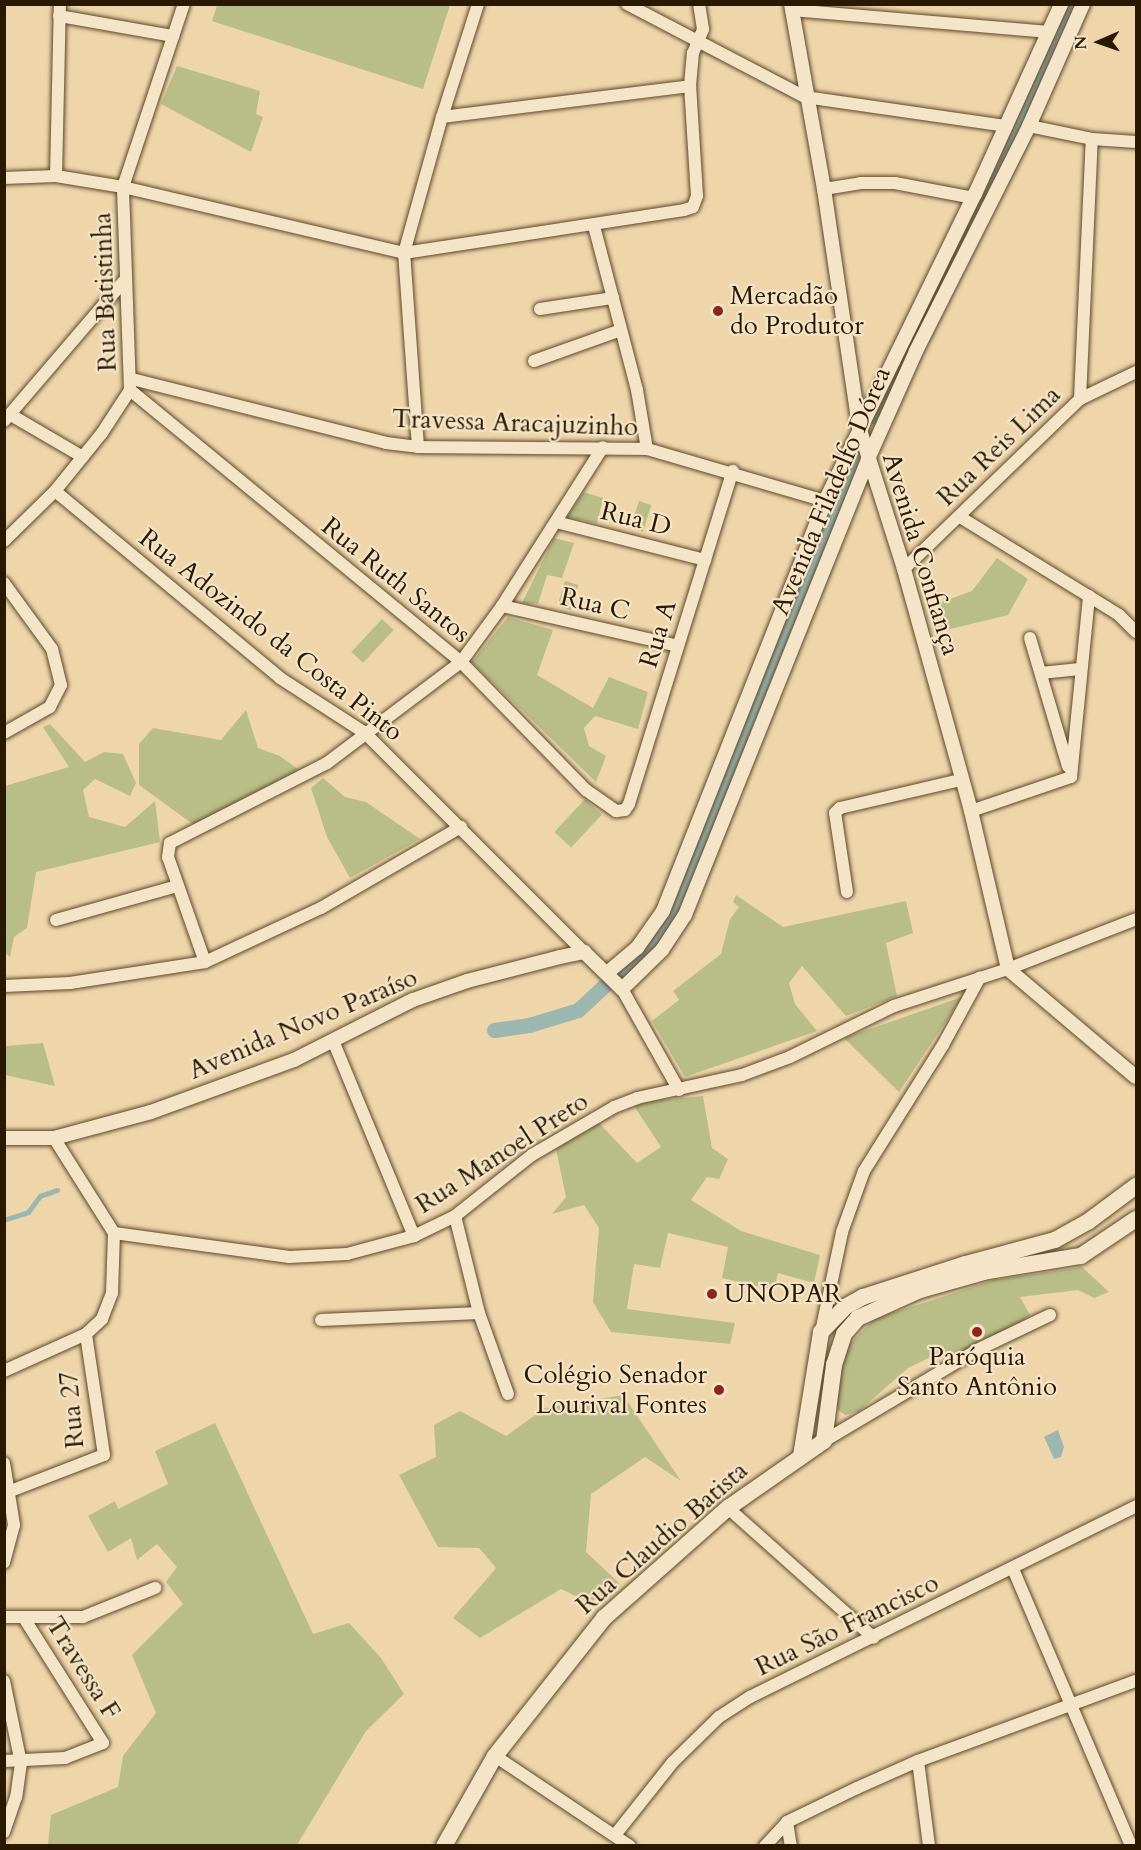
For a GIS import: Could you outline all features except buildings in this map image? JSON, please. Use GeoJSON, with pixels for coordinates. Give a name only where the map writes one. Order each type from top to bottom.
{"type":"FeatureCollection","features":[{"type":"Feature","properties":{"kind":"main road"},"geometry":{"type":"LineString","coordinates":[[801,1456],[821,1332],[845,1307],[863,1297],[1064,1236],[1137,1186]]}},
{"type":"Feature","properties":{"kind":"main road"},"geometry":{"type":"LineString","coordinates":[[824,1441],[834,1365],[844,1334],[858,1318],[920,1290],[988,1271],[1081,1256],[1137,1219]]}},
{"type":"Feature","properties":{"kind":"main road","name":"Rua Claudio Batista"},"geometry":{"type":"LineString","coordinates":[[444,1845],[495,1756],[604,1618],[728,1508],[824,1441]]}},
{"type":"Feature","properties":{"kind":"street","name":"Rua Batistinha"},"geometry":{"type":"LineString","coordinates":[[4,541],[55,491],[83,457],[131,384],[123,282],[123,187],[184,4]]}},
{"type":"Feature","properties":{"kind":"street"},"geometry":{"type":"LineString","coordinates":[[418,447],[404,253],[442,117],[478,4]]}},
{"type":"Feature","properties":{"kind":"street"},"geometry":{"type":"LineString","coordinates":[[627,4],[805,97],[1007,126]]}},
{"type":"Feature","properties":{"kind":"street"},"geometry":{"type":"LineString","coordinates":[[4,178],[56,176],[123,187],[404,253],[594,226],[684,210],[697,201],[690,86],[698,42],[703,29],[699,4]]}},
{"type":"Feature","properties":{"kind":"street","name":"Avenida Filadelfo Dórea"},"geometry":{"type":"LineString","coordinates":[[608,974],[637,948],[663,911],[825,501],[974,198],[1061,4]]}},
{"type":"Feature","properties":{"kind":"street","name":"Avenida Filadelfo Dórea"},"geometry":{"type":"LineString","coordinates":[[621,988],[662,950],[685,915],[868,458],[916,351],[1029,126],[1083,4]]}},
{"type":"Feature","properties":{"kind":"street"},"geometry":{"type":"LineString","coordinates":[[791,7],[1049,32]]}},
{"type":"Feature","properties":{"kind":"street","name":"Avenida Confiança"},"geometry":{"type":"LineString","coordinates":[[791,7],[805,97],[824,189],[859,430],[904,569],[970,811],[1008,969]]}},
{"type":"Feature","properties":{"kind":"street"},"geometry":{"type":"LineString","coordinates":[[56,176],[60,10],[173,36]]}},
{"type":"Feature","properties":{"kind":"street"},"geometry":{"type":"LineString","coordinates":[[442,117],[690,86]]}},
{"type":"Feature","properties":{"kind":"street"},"geometry":{"type":"LineString","coordinates":[[1029,126],[1092,139],[1137,142]]}},
{"type":"Feature","properties":{"kind":"street"},"geometry":{"type":"LineString","coordinates":[[1080,399],[1092,139]]}},
{"type":"Feature","properties":{"kind":"street"},"geometry":{"type":"LineString","coordinates":[[824,189],[860,183],[895,183],[974,198]]}},
{"type":"Feature","properties":{"kind":"street"},"geometry":{"type":"LineString","coordinates":[[594,226],[621,330],[647,449]]}},
{"type":"Feature","properties":{"kind":"street"},"geometry":{"type":"LineString","coordinates":[[83,457],[8,418],[123,282]]}},
{"type":"Feature","properties":{"kind":"street"},"geometry":{"type":"LineString","coordinates":[[540,309],[613,297]]}},
{"type":"Feature","properties":{"kind":"street"},"geometry":{"type":"LineString","coordinates":[[534,361],[621,330]]}},
{"type":"Feature","properties":{"kind":"street","name":"Rua Reis Lima"},"geometry":{"type":"LineString","coordinates":[[904,569],[1080,399],[1137,372]]}},
{"type":"Feature","properties":{"kind":"street","name":"Travessa Aracajuzinho"},"geometry":{"type":"LineString","coordinates":[[131,384],[367,440],[418,447],[647,449],[733,471],[825,501]]}},
{"type":"Feature","properties":{"kind":"street","name":"Rua Ruth Santos"},"geometry":{"type":"LineString","coordinates":[[131,384],[461,662],[586,790],[612,810],[625,810]]}},
{"type":"Feature","properties":{"kind":"street"},"geometry":{"type":"LineString","coordinates":[[205,962],[177,886],[168,853],[175,838],[311,773],[461,662],[502,606],[603,447]]}},
{"type":"Feature","properties":{"kind":"street","name":"Rua A"},"geometry":{"type":"LineString","coordinates":[[625,810],[733,471]]}},
{"type":"Feature","properties":{"kind":"street","name":"Rua Adozindo da Costa Pinto"},"geometry":{"type":"LineString","coordinates":[[55,491],[280,678],[365,733],[621,988]]}},
{"type":"Feature","properties":{"kind":"street"},"geometry":{"type":"LineString","coordinates":[[960,517],[1119,615],[1137,632]]}},
{"type":"Feature","properties":{"kind":"street","name":"Rua D"},"geometry":{"type":"LineString","coordinates":[[556,522],[705,560]]}},
{"type":"Feature","properties":{"kind":"street"},"geometry":{"type":"LineString","coordinates":[[4,582],[52,649],[61,685],[50,707],[4,733]]}},
{"type":"Feature","properties":{"kind":"street"},"geometry":{"type":"LineString","coordinates":[[1071,777],[1089,596]]}},
{"type":"Feature","properties":{"kind":"street","name":"Rua C"},"geometry":{"type":"LineString","coordinates":[[502,606],[678,646]]}},
{"type":"Feature","properties":{"kind":"street"},"geometry":{"type":"LineString","coordinates":[[1030,638],[1071,777]]}},
{"type":"Feature","properties":{"kind":"street"},"geometry":{"type":"LineString","coordinates":[[1041,673],[1080,669]]}},
{"type":"Feature","properties":{"kind":"street"},"geometry":{"type":"LineString","coordinates":[[970,811],[1071,777]]}},
{"type":"Feature","properties":{"kind":"street"},"geometry":{"type":"LineString","coordinates":[[847,892],[835,813],[840,808],[960,780]]}},
{"type":"Feature","properties":{"kind":"street"},"geometry":{"type":"LineString","coordinates":[[4,986],[70,983],[205,962],[321,908],[461,827]]}},
{"type":"Feature","properties":{"kind":"street"},"geometry":{"type":"LineString","coordinates":[[56,920],[177,886]]}},
{"type":"Feature","properties":{"kind":"street","name":"Rua Manoel Preto"},"geometry":{"type":"LineString","coordinates":[[114,1233],[303,1258],[347,1254],[414,1236],[455,1216],[532,1155],[577,1128],[637,1098],[679,1090],[758,1069],[894,1006],[1008,969],[1137,919]]}},
{"type":"Feature","properties":{"kind":"street","name":"Avenida Novo Paraíso"},"geometry":{"type":"LineString","coordinates":[[4,1138],[54,1138],[219,1089],[334,1042],[413,1000],[467,981],[584,952]]}},
{"type":"Feature","properties":{"kind":"street"},"geometry":{"type":"LineString","coordinates":[[1008,969],[1137,1077]]}},
{"type":"Feature","properties":{"kind":"street"},"geometry":{"type":"LineString","coordinates":[[821,1332],[842,1232],[864,1171],[875,1148],[943,1045],[980,977]]}},
{"type":"Feature","properties":{"kind":"street"},"geometry":{"type":"LineString","coordinates":[[621,988],[679,1090]]}},
{"type":"Feature","properties":{"kind":"street"},"geometry":{"type":"LineString","coordinates":[[334,1042],[414,1236]]}},
{"type":"Feature","properties":{"kind":"street"},"geometry":{"type":"LineString","coordinates":[[4,1371],[86,1334],[102,1319],[112,1293],[114,1233],[54,1138]]}},
{"type":"Feature","properties":{"kind":"street"},"geometry":{"type":"LineString","coordinates":[[455,1216],[479,1312],[508,1394]]}},
{"type":"Feature","properties":{"kind":"street"},"geometry":{"type":"LineString","coordinates":[[321,1320],[479,1312]]}},
{"type":"Feature","properties":{"kind":"street"},"geometry":{"type":"LineString","coordinates":[[824,1441],[977,1350],[1050,1315]]}},
{"type":"Feature","properties":{"kind":"street","name":"Rua 27"},"geometry":{"type":"LineString","coordinates":[[8,1492],[104,1455],[86,1334]]}},
{"type":"Feature","properties":{"kind":"street"},"geometry":{"type":"LineString","coordinates":[[4,1463],[9,1523],[4,1563]]}},
{"type":"Feature","properties":{"kind":"street","name":"Rua São Francisco"},"geometry":{"type":"LineString","coordinates":[[615,1835],[672,1762],[719,1717],[772,1684],[874,1638],[1137,1506]]}},
{"type":"Feature","properties":{"kind":"street"},"geometry":{"type":"LineString","coordinates":[[728,1508],[874,1638]]}},
{"type":"Feature","properties":{"kind":"street"},"geometry":{"type":"LineString","coordinates":[[1013,1569],[1131,1844]]}},
{"type":"Feature","properties":{"kind":"street"},"geometry":{"type":"LineString","coordinates":[[4,1617],[83,1617],[155,1588]]}},
{"type":"Feature","properties":{"kind":"street","name":"Travessa F"},"geometry":{"type":"LineString","coordinates":[[21,1763],[65,1758],[103,1743],[24,1618]]}},
{"type":"Feature","properties":{"kind":"street"},"geometry":{"type":"LineString","coordinates":[[765,1845],[787,1822],[918,1761],[1137,1680]]}},
{"type":"Feature","properties":{"kind":"street"},"geometry":{"type":"LineString","coordinates":[[4,1681],[21,1763],[18,1791],[4,1832]]}},
{"type":"Feature","properties":{"kind":"street"},"geometry":{"type":"LineString","coordinates":[[495,1756],[630,1845]]}},
{"type":"Feature","properties":{"kind":"street"},"geometry":{"type":"LineString","coordinates":[[4,1761],[21,1763]]}},
{"type":"Feature","properties":{"kind":"street"},"geometry":{"type":"LineString","coordinates":[[918,1761],[929,1845]]}},
{"type":"Feature","properties":{"kind":"street"},"geometry":{"type":"LineString","coordinates":[[787,1822],[791,1845]]}},
{"type":"Feature","properties":{"kind":"green space"},"geometry":{"type":"Polygon","coordinates":[[[217,4],[450,5],[423,89],[212,21],[217,4]]]}},
{"type":"Feature","properties":{"kind":"green space"},"geometry":{"type":"Polygon","coordinates":[[[177,66],[260,91],[256,114],[263,117],[251,152],[161,104],[177,66]]]}},
{"type":"Feature","properties":{"kind":"green space"},"geometry":{"type":"Polygon","coordinates":[[[584,492],[603,498],[597,523],[567,517],[584,492]]]}},
{"type":"Feature","properties":{"kind":"green space"},"geometry":{"type":"Polygon","coordinates":[[[639,501],[651,505],[643,532],[630,528],[639,501]]]}},
{"type":"Feature","properties":{"kind":"green space"},"geometry":{"type":"Polygon","coordinates":[[[554,538],[574,543],[562,578],[547,575],[538,604],[522,603],[554,538]]]}},
{"type":"Feature","properties":{"kind":"green space"},"geometry":{"type":"Polygon","coordinates":[[[997,558],[1028,579],[1008,615],[934,633],[928,607],[972,591],[997,558]]]}},
{"type":"Feature","properties":{"kind":"green space"},"geometry":{"type":"Polygon","coordinates":[[[565,581],[578,585],[571,610],[557,606],[565,581]]]}},
{"type":"Feature","properties":{"kind":"green space"},"geometry":{"type":"Polygon","coordinates":[[[508,617],[553,630],[537,675],[593,708],[609,677],[648,692],[638,729],[595,716],[584,728],[589,746],[606,756],[596,782],[472,662],[508,617]]]}},
{"type":"Feature","properties":{"kind":"green space"},"geometry":{"type":"Polygon","coordinates":[[[382,619],[394,630],[363,663],[351,652],[382,619]]]}},
{"type":"Feature","properties":{"kind":"green space"},"geometry":{"type":"Polygon","coordinates":[[[246,710],[258,748],[280,756],[299,770],[194,825],[139,785],[139,744],[153,728],[221,740],[246,710]]]}},
{"type":"Feature","properties":{"kind":"green space"},"geometry":{"type":"Polygon","coordinates":[[[50,724],[85,762],[104,752],[123,754],[136,783],[130,796],[95,779],[83,790],[89,817],[125,827],[155,801],[160,842],[36,872],[27,928],[14,937],[10,957],[4,952],[5,786],[69,767],[43,727],[50,724]]]}},
{"type":"Feature","properties":{"kind":"green space"},"geometry":{"type":"Polygon","coordinates":[[[323,778],[345,797],[366,802],[420,839],[350,878],[327,837],[311,788],[323,778]]]}},
{"type":"Feature","properties":{"kind":"green space"},"geometry":{"type":"Polygon","coordinates":[[[585,799],[602,815],[571,848],[554,832],[585,799]]]}},
{"type":"Feature","properties":{"kind":"green space"},"geometry":{"type":"Polygon","coordinates":[[[736,895],[783,927],[906,901],[913,933],[886,943],[897,996],[846,1016],[802,966],[789,983],[795,1004],[817,1031],[685,1077],[652,1021],[679,1000],[673,991],[721,954],[730,919],[739,907],[733,902],[736,895]]]}},
{"type":"Feature","properties":{"kind":"green space"},"geometry":{"type":"Polygon","coordinates":[[[962,997],[899,1092],[844,1038],[962,997]]]}},
{"type":"Feature","properties":{"kind":"green space"},"geometry":{"type":"Polygon","coordinates":[[[43,1043],[55,1086],[5,1075],[5,1046],[43,1043]]]}},
{"type":"Feature","properties":{"kind":"green space"},"geometry":{"type":"Polygon","coordinates":[[[703,1096],[712,1148],[728,1159],[719,1179],[707,1177],[691,1200],[741,1231],[820,1255],[814,1283],[778,1273],[774,1290],[722,1278],[728,1247],[668,1233],[660,1268],[634,1264],[627,1309],[735,1323],[730,1344],[611,1332],[593,1302],[599,1228],[584,1205],[552,1214],[566,1197],[556,1149],[599,1123],[637,1163],[661,1147],[632,1103],[703,1096]]]}},
{"type":"Feature","properties":{"kind":"green space"},"geometry":{"type":"Polygon","coordinates":[[[1082,1267],[1109,1292],[1094,1298],[1078,1290],[1020,1297],[1030,1315],[1008,1331],[952,1357],[939,1353],[908,1368],[859,1411],[845,1415],[837,1409],[834,1396],[840,1367],[850,1344],[874,1319],[994,1280],[1082,1267]]]}},
{"type":"Feature","properties":{"kind":"green space"},"geometry":{"type":"Polygon","coordinates":[[[623,1395],[681,1481],[645,1457],[591,1494],[586,1552],[620,1584],[590,1603],[561,1589],[480,1638],[453,1618],[496,1568],[479,1548],[438,1547],[399,1475],[436,1457],[434,1425],[460,1411],[506,1436],[545,1408],[623,1395]]]}},
{"type":"Feature","properties":{"kind":"green space"},"geometry":{"type":"Polygon","coordinates":[[[215,1423],[313,1634],[349,1623],[381,1658],[404,1694],[366,1731],[297,1845],[48,1845],[51,1815],[118,1787],[123,1756],[156,1713],[132,1655],[183,1604],[166,1582],[177,1567],[157,1544],[137,1560],[131,1538],[108,1552],[88,1516],[115,1501],[118,1509],[168,1484],[155,1451],[215,1423]]]}},
{"type":"Feature","properties":{"kind":"water"},"geometry":{"type":"Polygon","coordinates":[[[1058,1430],[1064,1447],[1061,1457],[1054,1459],[1044,1437],[1058,1430]]]}},
{"type":"Feature","properties":{"kind":"waterway"},"geometry":{"type":"LineString","coordinates":[[874,416],[927,315],[1068,4]]}},
{"type":"Feature","properties":{"kind":"waterway"},"geometry":{"type":"LineString","coordinates":[[494,1030],[529,1025],[578,1010],[672,923],[852,459]]}},
{"type":"Feature","properties":{"kind":"waterway"},"geometry":{"type":"LineString","coordinates":[[4,1220],[28,1212],[40,1196],[57,1190]]}},
{"type":"Feature","properties":{"kind":"place","name":"Mercadão do Produtor"},"geometry":{"type":"Point","coordinates":[718,311]}},
{"type":"Feature","properties":{"kind":"place","name":"UNOPAR"},"geometry":{"type":"Point","coordinates":[712,1294]}},
{"type":"Feature","properties":{"kind":"place","name":"Paróquia Santo Antônio"},"geometry":{"type":"Point","coordinates":[977,1332]}},
{"type":"Feature","properties":{"kind":"place","name":"Colégio Senador Lourival Fontes"},"geometry":{"type":"Point","coordinates":[719,1390]}}]}
